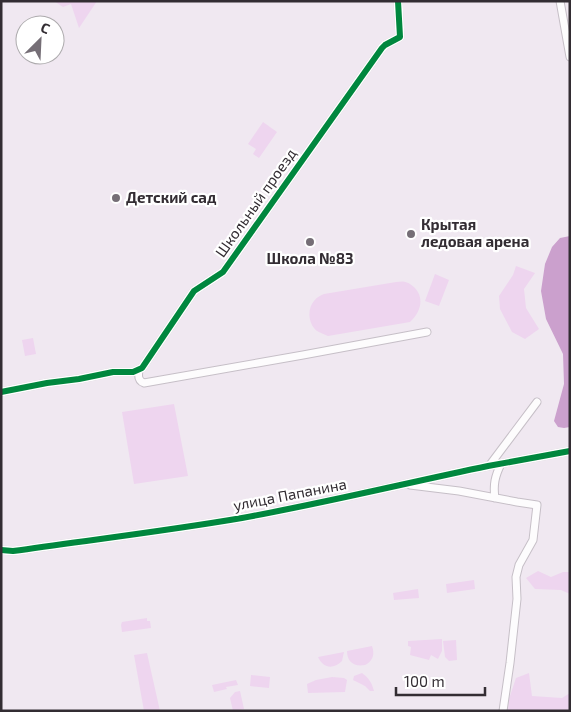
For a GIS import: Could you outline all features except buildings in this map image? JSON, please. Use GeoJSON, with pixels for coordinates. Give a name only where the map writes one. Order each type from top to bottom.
{"type":"FeatureCollection","features":[{"type":"Feature","properties":{"kind":"street","name":"Школьный проезд"},"geometry":{"type":"LineString","coordinates":[[138,370],[143,366],[194,291],[222,272],[382,48],[400,37],[398,1]]}},
{"type":"Feature","properties":{"kind":"street"},"geometry":{"type":"LineString","coordinates":[[560,1],[570,57]]}},
{"type":"Feature","properties":{"kind":"street"},"geometry":{"type":"LineString","coordinates":[[1,392],[113,372],[134,372],[138,370],[140,379],[144,383],[427,332]]}},
{"type":"Feature","properties":{"kind":"street"},"geometry":{"type":"LineString","coordinates":[[488,466],[537,402]]}},
{"type":"Feature","properties":{"kind":"street","name":"улица Папанина"},"geometry":{"type":"LineString","coordinates":[[1,550],[141,534],[243,518],[488,466],[570,451]]}},
{"type":"Feature","properties":{"kind":"street"},"geometry":{"type":"LineString","coordinates":[[495,498],[494,478],[501,464]]}},
{"type":"Feature","properties":{"kind":"street"},"geometry":{"type":"LineString","coordinates":[[405,484],[459,491],[537,505],[533,540],[519,565],[516,577],[517,599],[510,663],[502,711]]}},
{"type":"Feature","properties":{"kind":"street","name":"улица Папанина"},"geometry":{"type":"LineString","coordinates":[[1,557],[13,550]]}},
{"type":"Feature","properties":{"kind":"shaded area"},"geometry":{"type":"Polygon","coordinates":[[[54,1],[97,1],[79,28],[71,4],[63,7],[54,1]]]}},
{"type":"Feature","properties":{"kind":"shaded area"},"geometry":{"type":"Polygon","coordinates":[[[263,122],[277,132],[259,158],[253,154],[256,149],[248,144],[263,122]]]}},
{"type":"Feature","properties":{"kind":"shaded area"},"geometry":{"type":"Polygon","coordinates":[[[570,236],[570,427],[564,428],[558,427],[554,421],[564,384],[563,354],[546,319],[541,291],[545,264],[552,247],[560,238],[570,236]]]}},
{"type":"Feature","properties":{"kind":"shaded area"},"geometry":{"type":"Polygon","coordinates":[[[516,266],[535,273],[524,289],[526,308],[539,329],[525,339],[512,332],[500,309],[499,296],[513,275],[516,266]]]}},
{"type":"Feature","properties":{"kind":"shaded area"},"geometry":{"type":"Polygon","coordinates":[[[435,274],[449,280],[439,306],[425,301],[435,274]]]}},
{"type":"Feature","properties":{"kind":"shaded area"},"geometry":{"type":"Polygon","coordinates":[[[396,282],[409,283],[415,288],[420,297],[419,310],[410,322],[328,336],[317,331],[310,321],[310,308],[312,304],[316,298],[324,294],[396,282]]]}},
{"type":"Feature","properties":{"kind":"shaded area"},"geometry":{"type":"Polygon","coordinates":[[[33,338],[36,354],[25,356],[22,340],[33,338]]]}},
{"type":"Feature","properties":{"kind":"shaded area"},"geometry":{"type":"Polygon","coordinates":[[[174,404],[188,476],[134,484],[122,412],[174,404]]]}},
{"type":"Feature","properties":{"kind":"shaded area"},"geometry":{"type":"Polygon","coordinates":[[[538,571],[551,577],[563,572],[570,572],[570,594],[561,590],[535,589],[526,578],[538,571]]]}},
{"type":"Feature","properties":{"kind":"shaded area"},"geometry":{"type":"Polygon","coordinates":[[[474,580],[475,589],[447,593],[446,584],[474,580]]]}},
{"type":"Feature","properties":{"kind":"shaded area"},"geometry":{"type":"Polygon","coordinates":[[[418,589],[419,598],[394,600],[393,593],[418,589]]]}},
{"type":"Feature","properties":{"kind":"shaded area"},"geometry":{"type":"Polygon","coordinates":[[[147,618],[147,621],[150,621],[151,628],[122,632],[122,622],[147,618]]]}},
{"type":"Feature","properties":{"kind":"shaded area"},"geometry":{"type":"Polygon","coordinates":[[[442,639],[442,651],[438,659],[431,655],[429,660],[410,655],[411,647],[408,646],[408,641],[442,639]]]}},
{"type":"Feature","properties":{"kind":"shaded area"},"geometry":{"type":"Polygon","coordinates":[[[456,640],[457,660],[449,661],[445,657],[443,641],[456,640]]]}},
{"type":"Feature","properties":{"kind":"shaded area"},"geometry":{"type":"Polygon","coordinates":[[[372,646],[373,657],[365,665],[354,664],[348,658],[347,651],[372,646]]]}},
{"type":"Feature","properties":{"kind":"shaded area"},"geometry":{"type":"Polygon","coordinates":[[[344,652],[342,661],[332,667],[323,664],[318,657],[344,652]]]}},
{"type":"Feature","properties":{"kind":"shaded area"},"geometry":{"type":"Polygon","coordinates":[[[147,653],[160,711],[144,711],[134,655],[147,653]]]}},
{"type":"Feature","properties":{"kind":"shaded area"},"geometry":{"type":"Polygon","coordinates":[[[362,673],[370,681],[374,691],[370,691],[353,680],[354,676],[362,673]]]}},
{"type":"Feature","properties":{"kind":"shaded area"},"geometry":{"type":"Polygon","coordinates":[[[529,673],[532,696],[562,698],[570,693],[570,711],[508,711],[509,699],[516,678],[529,673]]]}},
{"type":"Feature","properties":{"kind":"shaded area"},"geometry":{"type":"Polygon","coordinates":[[[251,675],[270,677],[269,688],[250,686],[251,675]]]}},
{"type":"Feature","properties":{"kind":"shaded area"},"geometry":{"type":"Polygon","coordinates":[[[332,677],[347,680],[345,692],[308,693],[307,684],[332,677]]]}},
{"type":"Feature","properties":{"kind":"shaded area"},"geometry":{"type":"Polygon","coordinates":[[[236,680],[238,685],[214,692],[212,685],[236,680]]]}},
{"type":"Feature","properties":{"kind":"shaded area"},"geometry":{"type":"Polygon","coordinates":[[[240,691],[244,709],[233,711],[230,698],[235,692],[240,691]]]}},
{"type":"Feature","properties":{"kind":"cycle path"},"geometry":{"type":"LineString","coordinates":[[1,392],[113,372],[133,372],[142,368],[194,291],[223,272],[382,48],[400,37],[398,1]]}},
{"type":"Feature","properties":{"kind":"cycle path"},"geometry":{"type":"LineString","coordinates":[[1,550],[13,551],[242,518],[488,466],[570,451]]}},
{"type":"Feature","properties":{"kind":"place","name":"Детский сад"},"geometry":{"type":"Point","coordinates":[116,198]}},
{"type":"Feature","properties":{"kind":"place","name":"Крытая ледовая арена"},"geometry":{"type":"Point","coordinates":[411,234]}},
{"type":"Feature","properties":{"kind":"place","name":"Школа №83"},"geometry":{"type":"Point","coordinates":[310,242]}}]}
